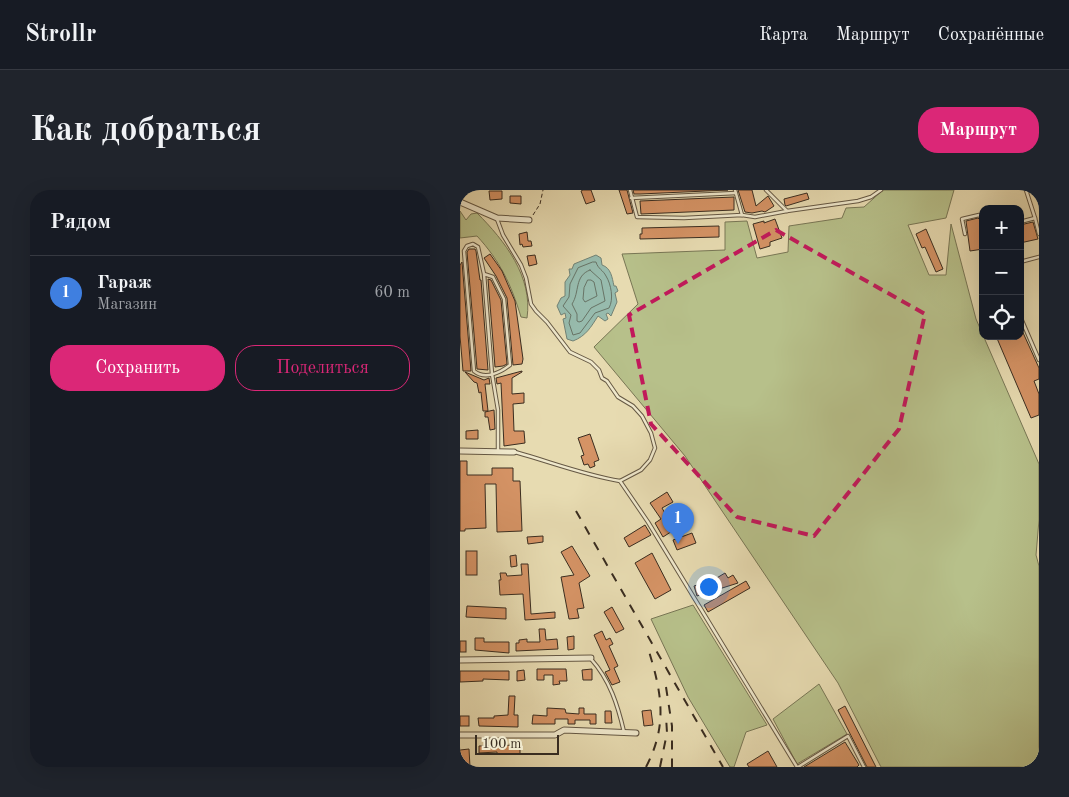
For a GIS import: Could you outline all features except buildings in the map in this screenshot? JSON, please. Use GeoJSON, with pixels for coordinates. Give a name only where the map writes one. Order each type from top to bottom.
{"type":"FeatureCollection","features":[{"type":"Feature","properties":{"kind":"street"},"geometry":{"type":"LineString","coordinates":[[460,202],[497,218],[529,220]]}},
{"type":"Feature","properties":{"kind":"street"},"geometry":{"type":"LineString","coordinates":[[460,451],[514,452]]}},
{"type":"Feature","properties":{"kind":"street"},"geometry":{"type":"LineString","coordinates":[[460,660],[591,658]]}},
{"type":"Feature","properties":{"kind":"street"},"geometry":{"type":"LineString","coordinates":[[460,735],[555,735],[564,730],[636,733]]}},
{"type":"Feature","properties":{"kind":"lane"},"geometry":{"type":"LineString","coordinates":[[630,190],[637,217],[684,218],[742,216],[755,218],[787,211],[858,201],[870,197],[881,190]]}},
{"type":"Feature","properties":{"kind":"lane"},"geometry":{"type":"LineString","coordinates":[[766,190],[787,211]]}},
{"type":"Feature","properties":{"kind":"lane"},"geometry":{"type":"LineString","coordinates":[[1026,190],[1039,234]]}},
{"type":"Feature","properties":{"kind":"lane"},"geometry":{"type":"LineString","coordinates":[[631,198],[735,192],[742,216]]}},
{"type":"Feature","properties":{"kind":"lane"},"geometry":{"type":"LineString","coordinates":[[965,234],[962,219],[979,215]]}},
{"type":"Feature","properties":{"kind":"lane"},"geometry":{"type":"LineString","coordinates":[[497,218],[503,235],[521,265],[526,278],[531,304],[536,312],[547,322],[570,352],[591,362],[618,397],[633,406],[642,416],[651,434],[655,448],[650,460],[641,470],[620,481],[576,471],[552,462],[514,452]]}},
{"type":"Feature","properties":{"kind":"lane"},"geometry":{"type":"LineString","coordinates":[[1024,221],[1035,218]]}},
{"type":"Feature","properties":{"kind":"lane"},"geometry":{"type":"LineString","coordinates":[[484,274],[493,277],[504,299],[510,365],[502,372],[492,374],[484,376],[474,371],[464,252],[467,246],[473,244],[478,247],[484,274],[492,374],[498,410],[498,452]]}},
{"type":"Feature","properties":{"kind":"lane"},"geometry":{"type":"LineString","coordinates":[[1024,261],[1039,257]]}},
{"type":"Feature","properties":{"kind":"lane"},"geometry":{"type":"LineString","coordinates":[[1024,325],[1039,360]]}},
{"type":"Feature","properties":{"kind":"lane"},"geometry":{"type":"LineString","coordinates":[[620,481],[648,522],[797,767],[848,736],[864,767]]}},
{"type":"Feature","properties":{"kind":"lane"},"geometry":{"type":"LineString","coordinates":[[591,658],[613,693],[624,732]]}},
{"type":"Feature","properties":{"kind":"path"},"geometry":{"type":"LineString","coordinates":[[529,220],[540,204],[542,190]]}},
{"type":"Feature","properties":{"kind":"highlighted area"},"geometry":{"type":"Polygon","coordinates":[[[776,230],[925,314],[899,429],[814,536],[737,517],[651,424],[629,315],[776,230]]]}},
{"type":"Feature","properties":{"kind":"green space"},"geometry":{"type":"Polygon","coordinates":[[[883,190],[954,190],[946,218],[908,225],[929,275],[946,275],[951,224],[979,326],[979,340],[985,340],[1039,464],[1039,520],[1036,555],[1039,566],[1039,767],[881,767],[838,683],[685,456],[594,347],[638,304],[622,254],[725,250],[725,222],[747,221],[757,258],[788,252],[789,226],[842,218],[846,208],[864,207],[883,190]]]}},
{"type":"Feature","properties":{"kind":"green space"},"geometry":{"type":"Polygon","coordinates":[[[460,211],[466,220],[471,214],[477,213],[507,248],[515,261],[526,288],[527,318],[521,317],[504,274],[485,245],[477,236],[460,238],[460,211]]]}},
{"type":"Feature","properties":{"kind":"green space"},"geometry":{"type":"Polygon","coordinates":[[[693,605],[767,725],[746,732],[734,767],[730,767],[688,697],[651,619],[693,605]]]}},
{"type":"Feature","properties":{"kind":"green space"},"geometry":{"type":"Polygon","coordinates":[[[819,684],[847,734],[797,764],[773,719],[819,684]]]}},
{"type":"Feature","properties":{"kind":"water"},"geometry":{"type":"Polygon","coordinates":[[[596,255],[601,258],[602,265],[611,273],[614,286],[616,286],[618,291],[615,293],[617,302],[611,316],[608,313],[606,314],[608,319],[605,321],[598,316],[585,334],[573,341],[567,339],[563,319],[566,318],[565,313],[561,315],[557,306],[561,298],[565,296],[565,282],[570,275],[569,269],[572,269],[574,264],[596,255]]]}},
{"type":"Feature","properties":{"kind":"railway"},"geometry":{"type":"LineString","coordinates":[[576,511],[723,767]]}},
{"type":"Feature","properties":{"kind":"railway"},"geometry":{"type":"LineString","coordinates":[[646,767],[658,736],[660,721],[659,692],[647,645]]}},
{"type":"Feature","properties":{"kind":"railway"},"geometry":{"type":"LineString","coordinates":[[666,687],[672,726],[672,767]]}},
{"type":"Feature","properties":{"kind":"railway"},"geometry":{"type":"LineString","coordinates":[[660,767],[667,733],[666,716]]}},
{"type":"Feature","properties":{"kind":"place","name":"Гараж"},"geometry":{"type":"Point","coordinates":[678,544]}}]}
